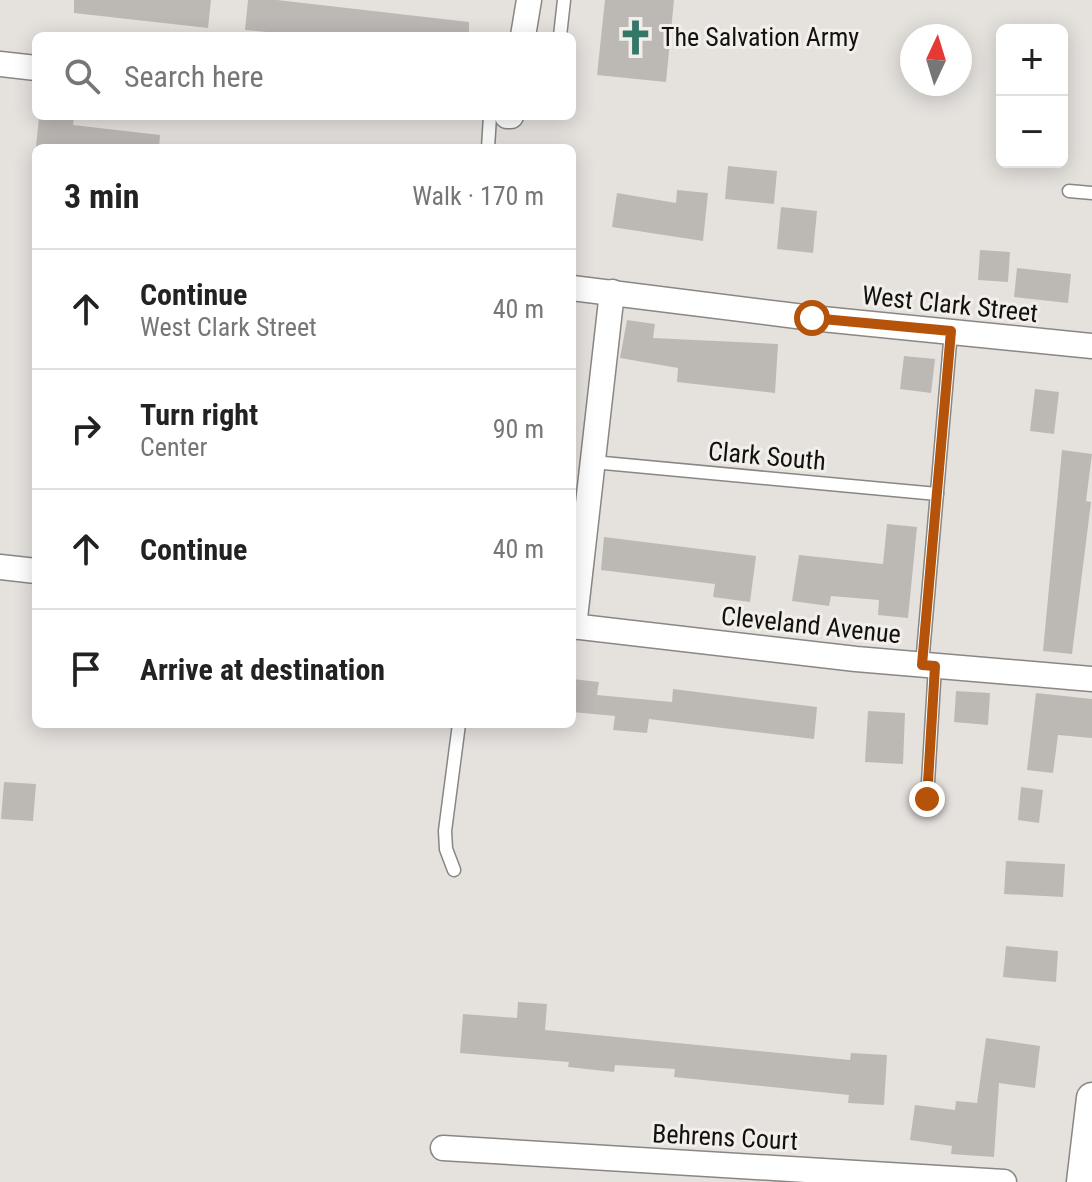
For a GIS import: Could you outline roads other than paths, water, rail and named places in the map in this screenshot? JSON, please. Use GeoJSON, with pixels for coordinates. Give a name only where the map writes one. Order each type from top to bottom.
{"type":"FeatureCollection","features":[{"type":"Feature","properties":{"kind":"street"},"geometry":{"type":"LineString","coordinates":[[524,32],[529,0]]}},
{"type":"Feature","properties":{"kind":"street"},"geometry":{"type":"LineString","coordinates":[[0,64],[32,68]]}},
{"type":"Feature","properties":{"kind":"street","name":"West Clark Street"},"geometry":{"type":"LineString","coordinates":[[576,288],[812,318],[1092,346]]}},
{"type":"Feature","properties":{"kind":"street"},"geometry":{"type":"LineString","coordinates":[[576,601],[612,292]]}},
{"type":"Feature","properties":{"kind":"street"},"geometry":{"type":"LineString","coordinates":[[0,567],[32,571]]}},
{"type":"Feature","properties":{"kind":"street","name":"Cleveland Avenue"},"geometry":{"type":"LineString","coordinates":[[576,626],[929,666],[1092,679]]}},
{"type":"Feature","properties":{"kind":"street"},"geometry":{"type":"LineString","coordinates":[[1082,1182],[1092,1098]]}},
{"type":"Feature","properties":{"kind":"street","name":"Behrens Court"},"geometry":{"type":"LineString","coordinates":[[443,1148],[1004,1182]]}},
{"type":"Feature","properties":{"kind":"lane"},"geometry":{"type":"LineString","coordinates":[[560,32],[564,0]]}},
{"type":"Feature","properties":{"kind":"lane"},"geometry":{"type":"LineString","coordinates":[[488,144],[490,120]]}},
{"type":"Feature","properties":{"kind":"lane"},"geometry":{"type":"LineString","coordinates":[[1069,191],[1092,193]]}},
{"type":"Feature","properties":{"kind":"lane"},"geometry":{"type":"LineString","coordinates":[[927,799],[937,494],[951,331]]}},
{"type":"Feature","properties":{"kind":"lane","name":"Clark South"},"geometry":{"type":"LineString","coordinates":[[593,462],[937,494]]}},
{"type":"Feature","properties":{"kind":"lane"},"geometry":{"type":"LineString","coordinates":[[454,870],[446,849],[445,831],[458,728]]}},
{"type":"Feature","properties":{"kind":"place","name":"The Salvation Army"},"geometry":{"type":"Point","coordinates":[635,37]}}]}
